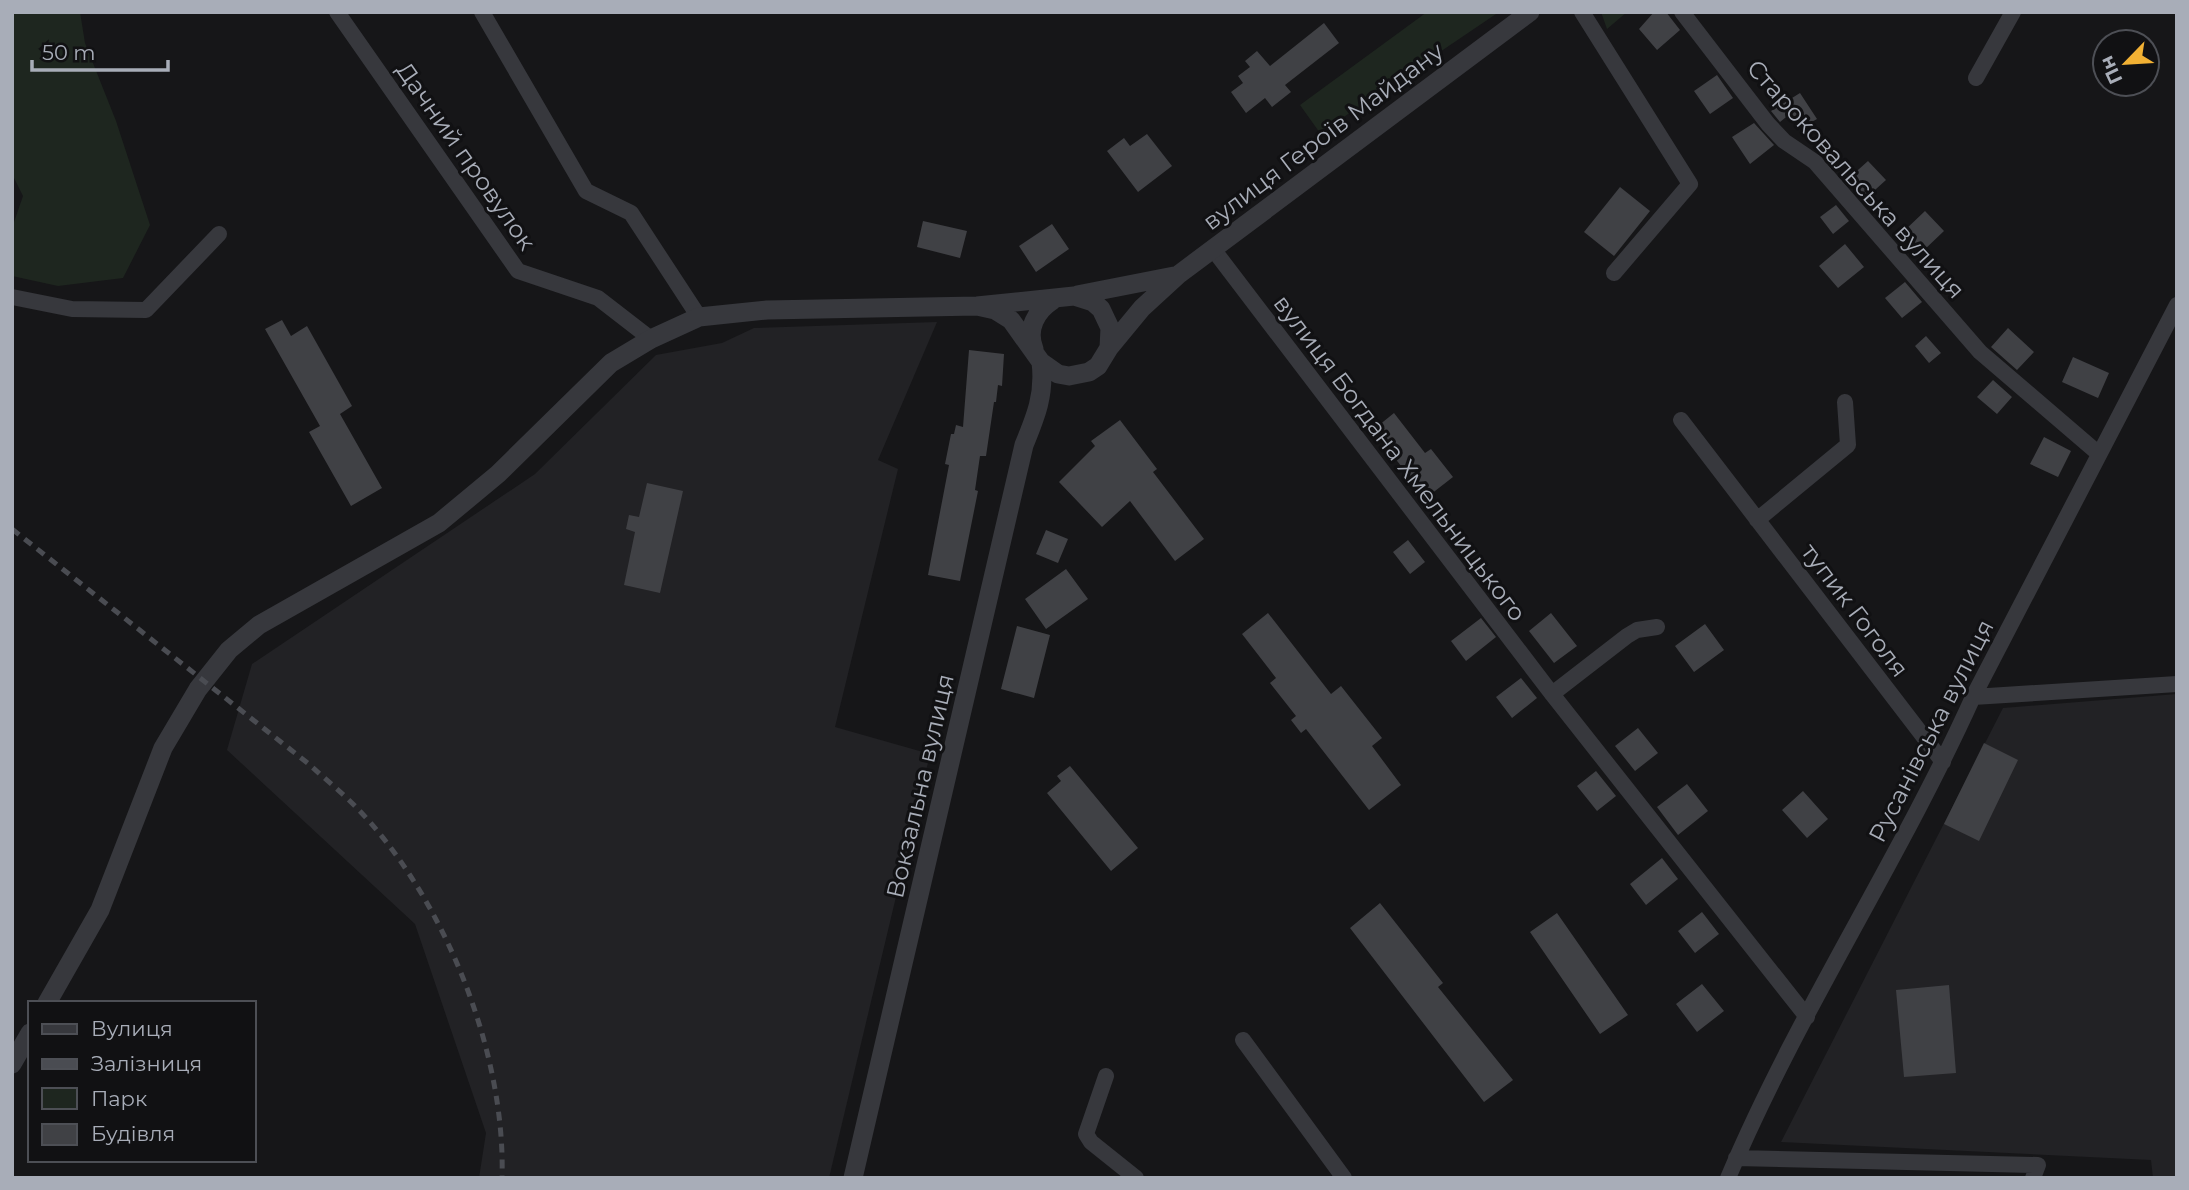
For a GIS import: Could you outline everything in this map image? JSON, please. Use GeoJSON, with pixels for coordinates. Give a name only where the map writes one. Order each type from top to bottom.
{"type":"FeatureCollection","features":[{"type":"Feature","properties":{"kind":"street","name":"Дачний провулок"},"geometry":{"type":"LineString","coordinates":[[337,12],[518,271],[598,298],[651,339]]}},
{"type":"Feature","properties":{"kind":"street"},"geometry":{"type":"LineString","coordinates":[[482,12],[586,191],[631,213],[699,317]]}},
{"type":"Feature","properties":{"kind":"street","name":"вулиця Героїв Майдану"},"geometry":{"type":"LineString","coordinates":[[1079,375],[1098,366],[1109,348],[1142,308],[1178,275],[1530,12]]}},
{"type":"Feature","properties":{"kind":"street"},"geometry":{"type":"LineString","coordinates":[[1582,12],[1690,184],[1614,273]]}},
{"type":"Feature","properties":{"kind":"street","name":"Староковальська вулиця"},"geometry":{"type":"LineString","coordinates":[[1682,12],[1768,124],[1784,141],[1815,162],[1980,352],[2099,454]]}},
{"type":"Feature","properties":{"kind":"street"},"geometry":{"type":"LineString","coordinates":[[1976,78],[2012,12]]}},
{"type":"Feature","properties":{"kind":"street"},"geometry":{"type":"LineString","coordinates":[[12,297],[72,309],[146,310],[219,234]]}},
{"type":"Feature","properties":{"kind":"street","name":"вулиця Богдана Хмельницького"},"geometry":{"type":"LineString","coordinates":[[1213,249],[1552,694],[1807,1017]]}},
{"type":"Feature","properties":{"kind":"street","name":"вулиця Героїв Майдану"},"geometry":{"type":"LineString","coordinates":[[48,1001],[100,910],[163,748],[198,689],[229,649],[259,625],[439,523],[498,474],[611,363],[651,339],[699,317],[767,310],[977,306],[1053,300],[1178,275]]}},
{"type":"Feature","properties":{"kind":"street"},"geometry":{"type":"LineString","coordinates":[[1074,296],[1093,302],[1101,309],[1110,328],[1109,348]]}},
{"type":"Feature","properties":{"kind":"street"},"geometry":{"type":"LineString","coordinates":[[1053,300],[1038,313],[1033,323],[1032,344],[1038,358],[1058,374],[1079,375]]}},
{"type":"Feature","properties":{"kind":"street","name":"Русанівська вулиця"},"geometry":{"type":"LineString","coordinates":[[1728,1178],[1807,1017],[1942,762],[1973,697],[2177,305]]}},
{"type":"Feature","properties":{"kind":"street","name":"вулиця Героїв Майдану"},"geometry":{"type":"LineString","coordinates":[[977,306],[995,310],[1010,320],[1038,358]]}},
{"type":"Feature","properties":{"kind":"street","name":"Вокзальна вулиця"},"geometry":{"type":"LineString","coordinates":[[1038,358],[1040,408]]}},
{"type":"Feature","properties":{"kind":"street","name":"Вокзальна вулиця"},"geometry":{"type":"LineString","coordinates":[[853,1178],[1024,445],[1040,408],[1055,392],[1079,375]]}},
{"type":"Feature","properties":{"kind":"street"},"geometry":{"type":"LineString","coordinates":[[1757,520],[1848,445],[1845,402]]}},
{"type":"Feature","properties":{"kind":"street","name":"тупик Гоголя"},"geometry":{"type":"LineString","coordinates":[[1681,420],[1942,762]]}},
{"type":"Feature","properties":{"kind":"street"},"geometry":{"type":"LineString","coordinates":[[1552,694],[1627,636],[1637,630],[1657,627]]}},
{"type":"Feature","properties":{"kind":"street"},"geometry":{"type":"LineString","coordinates":[[1973,697],[2177,684]]}},
{"type":"Feature","properties":{"kind":"street"},"geometry":{"type":"LineString","coordinates":[[12,1064],[28,1036]]}},
{"type":"Feature","properties":{"kind":"street"},"geometry":{"type":"LineString","coordinates":[[1243,1040],[1344,1178]]}},
{"type":"Feature","properties":{"kind":"street"},"geometry":{"type":"LineString","coordinates":[[1106,1076],[1087,1123],[1086,1134],[1091,1142],[1136,1178]]}},
{"type":"Feature","properties":{"kind":"street"},"geometry":{"type":"LineString","coordinates":[[1736,1158],[2036,1171]]}},
{"type":"Feature","properties":{"kind":"shaded area"},"geometry":{"type":"Polygon","coordinates":[[[937,322],[878,460],[898,469],[835,727],[930,754],[829,1178],[479,1178],[486,1133],[415,924],[227,750],[252,664],[535,474],[656,355],[722,343],[754,328],[937,322]]]}},
{"type":"Feature","properties":{"kind":"shaded area"},"geometry":{"type":"Polygon","coordinates":[[[2177,694],[2177,1178],[2153,1178],[2151,1160],[1781,1142],[2003,708],[2177,694]]]}},
{"type":"Feature","properties":{"kind":"green space"},"geometry":{"type":"Polygon","coordinates":[[[12,12],[80,12],[85,43],[116,121],[150,225],[123,278],[58,286],[12,276],[12,228],[23,196],[12,174],[12,12]]]}},
{"type":"Feature","properties":{"kind":"green space"},"geometry":{"type":"Polygon","coordinates":[[[1427,12],[1499,12],[1320,133],[1300,105],[1427,12]]]}},
{"type":"Feature","properties":{"kind":"green space"},"geometry":{"type":"Polygon","coordinates":[[[1601,12],[1627,12],[1607,29],[1601,12]]]}},
{"type":"Feature","properties":{"kind":"building"},"geometry":{"type":"Polygon","coordinates":[[[1654,12],[1666,12],[1680,30],[1657,50],[1639,29],[1654,12]]]}},
{"type":"Feature","properties":{"kind":"building"},"geometry":{"type":"Polygon","coordinates":[[[1324,23],[1339,43],[1285,85],[1291,92],[1272,107],[1265,98],[1246,113],[1231,92],[1243,83],[1238,76],[1250,67],[1245,61],[1257,51],[1270,66],[1324,23]]]}},
{"type":"Feature","properties":{"kind":"building"},"geometry":{"type":"Polygon","coordinates":[[[1717,75],[1733,98],[1710,114],[1694,91],[1717,75]]]}},
{"type":"Feature","properties":{"kind":"building"},"geometry":{"type":"Polygon","coordinates":[[[1800,93],[1817,119],[1803,127],[1791,113],[1780,122],[1771,111],[1800,93]]]}},
{"type":"Feature","properties":{"kind":"building"},"geometry":{"type":"Polygon","coordinates":[[[1754,123],[1774,145],[1750,164],[1732,137],[1754,123]]]}},
{"type":"Feature","properties":{"kind":"building"},"geometry":{"type":"Polygon","coordinates":[[[1147,134],[1172,166],[1138,192],[1107,151],[1124,138],[1130,146],[1147,134]]]}},
{"type":"Feature","properties":{"kind":"building"},"geometry":{"type":"Polygon","coordinates":[[[1868,161],[1886,180],[1866,198],[1849,178],[1868,161]]]}},
{"type":"Feature","properties":{"kind":"building"},"geometry":{"type":"Polygon","coordinates":[[[1620,187],[1650,211],[1614,256],[1584,232],[1620,187]]]}},
{"type":"Feature","properties":{"kind":"building"},"geometry":{"type":"Polygon","coordinates":[[[1836,205],[1849,221],[1833,234],[1820,217],[1836,205]]]}},
{"type":"Feature","properties":{"kind":"building"},"geometry":{"type":"Polygon","coordinates":[[[1925,211],[1944,231],[1923,251],[1904,231],[1925,211]]]}},
{"type":"Feature","properties":{"kind":"building"},"geometry":{"type":"Polygon","coordinates":[[[923,221],[967,231],[960,258],[917,247],[923,221]]]}},
{"type":"Feature","properties":{"kind":"building"},"geometry":{"type":"Polygon","coordinates":[[[1052,224],[1069,249],[1036,272],[1019,246],[1052,224]]]}},
{"type":"Feature","properties":{"kind":"building"},"geometry":{"type":"Polygon","coordinates":[[[1845,244],[1864,267],[1838,288],[1819,266],[1845,244]]]}},
{"type":"Feature","properties":{"kind":"building"},"geometry":{"type":"Polygon","coordinates":[[[1905,282],[1922,302],[1902,318],[1885,298],[1905,282]]]}},
{"type":"Feature","properties":{"kind":"building"},"geometry":{"type":"Polygon","coordinates":[[[282,320],[291,336],[307,326],[352,406],[340,414],[382,488],[351,506],[309,432],[320,426],[265,329],[282,320]]]}},
{"type":"Feature","properties":{"kind":"building"},"geometry":{"type":"Polygon","coordinates":[[[2008,328],[2034,352],[2017,370],[1991,347],[2008,328]]]}},
{"type":"Feature","properties":{"kind":"building"},"geometry":{"type":"Polygon","coordinates":[[[1926,336],[1941,353],[1929,363],[1915,346],[1926,336]]]}},
{"type":"Feature","properties":{"kind":"building"},"geometry":{"type":"Polygon","coordinates":[[[969,350],[1004,354],[1002,386],[998,385],[994,402],[986,456],[980,456],[975,490],[978,491],[960,581],[928,575],[949,465],[945,464],[951,434],[954,434],[956,425],[963,427],[969,350]]]}},
{"type":"Feature","properties":{"kind":"building"},"geometry":{"type":"Polygon","coordinates":[[[2073,357],[2109,373],[2098,398],[2062,382],[2073,357]]]}},
{"type":"Feature","properties":{"kind":"building"},"geometry":{"type":"Polygon","coordinates":[[[1993,380],[2012,397],[1997,414],[1977,397],[1993,380]]]}},
{"type":"Feature","properties":{"kind":"building"},"geometry":{"type":"Polygon","coordinates":[[[1394,413],[1425,453],[1431,449],[1453,477],[1426,498],[1373,430],[1394,413]]]}},
{"type":"Feature","properties":{"kind":"building"},"geometry":{"type":"Polygon","coordinates":[[[1120,420],[1157,469],[1153,472],[1204,539],[1175,561],[1130,501],[1102,527],[1059,482],[1095,446],[1091,441],[1120,420]]]}},
{"type":"Feature","properties":{"kind":"building"},"geometry":{"type":"Polygon","coordinates":[[[2044,437],[2071,451],[2058,477],[2030,464],[2044,437]]]}},
{"type":"Feature","properties":{"kind":"building"},"geometry":{"type":"Polygon","coordinates":[[[647,483],[683,491],[660,593],[624,585],[635,532],[626,529],[629,515],[639,517],[647,483]]]}},
{"type":"Feature","properties":{"kind":"building"},"geometry":{"type":"Polygon","coordinates":[[[1046,530],[1068,539],[1058,563],[1036,554],[1046,530]]]}},
{"type":"Feature","properties":{"kind":"building"},"geometry":{"type":"Polygon","coordinates":[[[1408,540],[1425,562],[1410,574],[1393,552],[1408,540]]]}},
{"type":"Feature","properties":{"kind":"building"},"geometry":{"type":"Polygon","coordinates":[[[1066,569],[1088,599],[1046,629],[1025,599],[1066,569]]]}},
{"type":"Feature","properties":{"kind":"building"},"geometry":{"type":"Polygon","coordinates":[[[1268,613],[1331,694],[1341,686],[1382,738],[1372,746],[1401,785],[1369,810],[1306,729],[1301,733],[1291,720],[1296,716],[1270,683],[1276,678],[1242,634],[1268,613]]]}},
{"type":"Feature","properties":{"kind":"building"},"geometry":{"type":"Polygon","coordinates":[[[1551,613],[1577,646],[1554,663],[1529,631],[1551,613]]]}},
{"type":"Feature","properties":{"kind":"building"},"geometry":{"type":"Polygon","coordinates":[[[1481,618],[1496,637],[1466,661],[1451,641],[1481,618]]]}},
{"type":"Feature","properties":{"kind":"building"},"geometry":{"type":"Polygon","coordinates":[[[1705,624],[1724,650],[1694,672],[1675,646],[1705,624]]]}},
{"type":"Feature","properties":{"kind":"building"},"geometry":{"type":"Polygon","coordinates":[[[1017,626],[1050,635],[1034,698],[1001,689],[1017,626]]]}},
{"type":"Feature","properties":{"kind":"building"},"geometry":{"type":"Polygon","coordinates":[[[1521,678],[1537,698],[1512,718],[1496,697],[1521,678]]]}},
{"type":"Feature","properties":{"kind":"building"},"geometry":{"type":"Polygon","coordinates":[[[1638,728],[1658,753],[1635,771],[1615,746],[1638,728]]]}},
{"type":"Feature","properties":{"kind":"building"},"geometry":{"type":"Polygon","coordinates":[[[1984,743],[2018,760],[1979,841],[1944,824],[1984,743]]]}},
{"type":"Feature","properties":{"kind":"building"},"geometry":{"type":"Polygon","coordinates":[[[1070,766],[1138,848],[1111,871],[1047,793],[1061,781],[1057,776],[1070,766]]]}},
{"type":"Feature","properties":{"kind":"building"},"geometry":{"type":"Polygon","coordinates":[[[1596,771],[1616,796],[1597,811],[1577,786],[1596,771]]]}},
{"type":"Feature","properties":{"kind":"building"},"geometry":{"type":"Polygon","coordinates":[[[1687,784],[1708,811],[1678,835],[1657,807],[1687,784]]]}},
{"type":"Feature","properties":{"kind":"building"},"geometry":{"type":"Polygon","coordinates":[[[1803,791],[1828,819],[1807,838],[1782,810],[1803,791]]]}},
{"type":"Feature","properties":{"kind":"building"},"geometry":{"type":"Polygon","coordinates":[[[1662,858],[1678,879],[1646,905],[1630,884],[1662,858]]]}},
{"type":"Feature","properties":{"kind":"building"},"geometry":{"type":"Polygon","coordinates":[[[1380,903],[1443,983],[1438,987],[1513,1080],[1484,1102],[1350,928],[1380,903]]]}},
{"type":"Feature","properties":{"kind":"building"},"geometry":{"type":"Polygon","coordinates":[[[1702,912],[1719,934],[1695,953],[1678,931],[1702,912]]]}},
{"type":"Feature","properties":{"kind":"building"},"geometry":{"type":"Polygon","coordinates":[[[1557,913],[1628,1015],[1600,1034],[1530,932],[1557,913]]]}},
{"type":"Feature","properties":{"kind":"building"},"geometry":{"type":"Polygon","coordinates":[[[1702,984],[1724,1011],[1697,1032],[1676,1004],[1702,984]]]}},
{"type":"Feature","properties":{"kind":"building"},"geometry":{"type":"Polygon","coordinates":[[[1949,985],[1956,1073],[1904,1077],[1896,990],[1949,985]]]}},
{"type":"Feature","properties":{"kind":"railway"},"geometry":{"type":"LineString","coordinates":[[12,529],[310,765],[354,805],[386,842],[415,883],[441,929],[463,978],[493,1079],[500,1129],[502,1178]]}}]}
